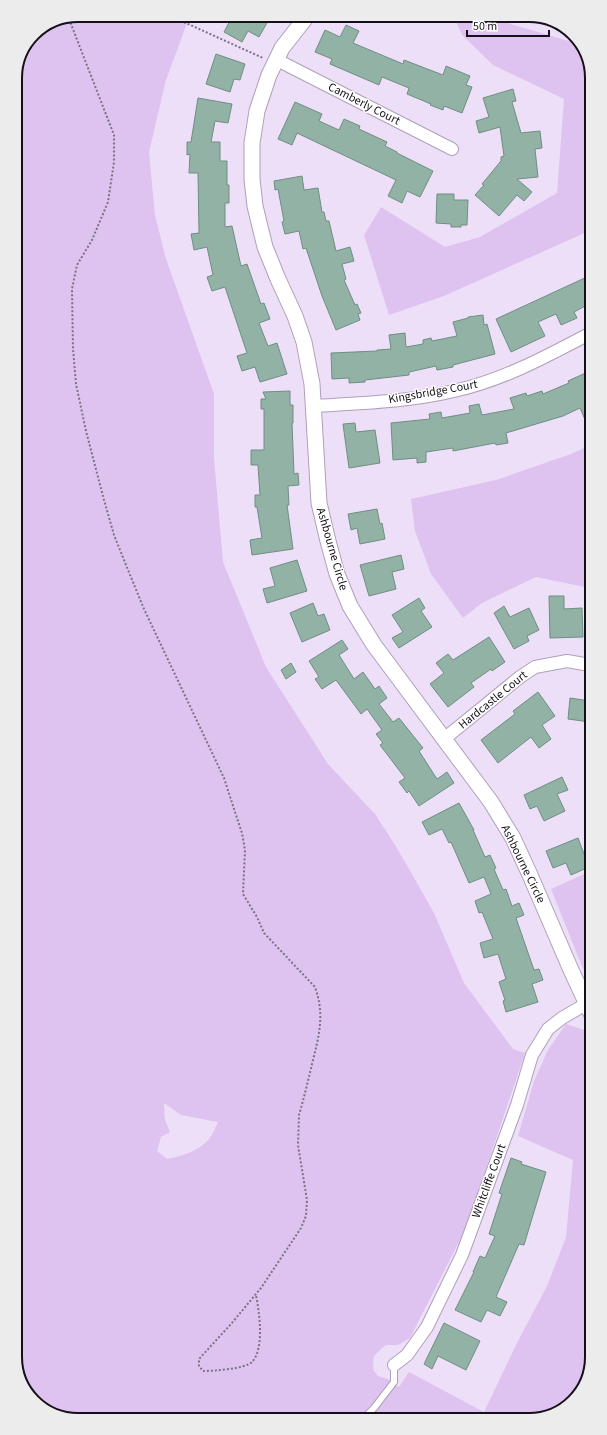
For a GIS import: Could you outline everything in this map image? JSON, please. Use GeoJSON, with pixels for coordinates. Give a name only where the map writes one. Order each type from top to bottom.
{"type":"FeatureCollection","features":[{"type":"Feature","properties":{"kind":"street","name":"Ashbourne Circle"},"geometry":{"type":"LineString","coordinates":[[302,22],[282,48],[257,111],[252,142],[252,179],[255,206],[265,247],[278,280],[295,316],[304,342],[312,384],[319,503],[337,574],[350,606],[374,645],[491,802],[513,838],[585,1002]]}},
{"type":"Feature","properties":{"kind":"street","name":"Camberly Court"},"geometry":{"type":"LineString","coordinates":[[276,62],[452,149]]}},
{"type":"Feature","properties":{"kind":"street","name":"Kingsbridge Court"},"geometry":{"type":"LineString","coordinates":[[313,406],[397,400],[457,390],[506,375],[529,366],[585,336]]}},
{"type":"Feature","properties":{"kind":"street","name":"Hardcastle Court"},"geometry":{"type":"LineString","coordinates":[[444,739],[520,677],[535,667],[567,661],[585,664]]}},
{"type":"Feature","properties":{"kind":"street","name":"Whitcliffe Court"},"geometry":{"type":"LineString","coordinates":[[394,1365],[407,1355],[427,1327],[462,1256],[517,1105],[532,1055],[548,1029],[562,1018],[585,1010]]}},
{"type":"Feature","properties":{"kind":"lane"},"geometry":{"type":"LineString","coordinates":[[369,1413],[394,1382],[394,1365]]}},
{"type":"Feature","properties":{"kind":"path"},"geometry":{"type":"LineString","coordinates":[[183,22],[276,62]]}},
{"type":"Feature","properties":{"kind":"path"},"geometry":{"type":"LineString","coordinates":[[70,23],[114,136],[114,162],[108,202],[92,240],[77,266],[72,289],[72,336],[76,384],[91,449],[114,535],[126,565],[144,609],[224,778],[242,833],[245,850],[243,894],[264,933],[315,987],[319,998],[321,1016],[319,1034],[298,1128],[298,1145],[307,1200],[306,1216],[301,1228],[256,1295],[199,1360],[198,1366],[203,1371],[231,1369],[251,1364],[255,1357],[259,1341],[259,1315],[256,1295]]}},
{"type":"Feature","properties":{"kind":"shaded area"},"geometry":{"type":"Polygon","coordinates":[[[78,22],[187,22],[166,80],[149,152],[155,215],[166,259],[214,394],[214,458],[223,562],[266,667],[328,764],[375,814],[397,848],[434,913],[464,983],[513,1049],[525,1053],[466,1228],[410,1338],[398,1345],[387,1345],[383,1347],[374,1356],[374,1371],[378,1376],[388,1379],[399,1387],[409,1372],[484,1412],[517,1343],[547,1286],[566,1237],[573,1160],[518,1136],[534,1081],[548,1050],[566,1024],[584,1030],[585,1364],[576,1388],[557,1405],[540,1412],[529,1413],[75,1413],[60,1410],[50,1405],[31,1388],[25,1375],[22,1357],[22,75],[28,53],[34,44],[41,36],[57,26],[78,22]],[[164,1103],[165,1120],[170,1132],[161,1137],[157,1151],[167,1159],[184,1155],[195,1150],[205,1143],[210,1137],[218,1122],[181,1115],[164,1103]]]}},
{"type":"Feature","properties":{"kind":"shaded area"},"geometry":{"type":"Polygon","coordinates":[[[456,22],[504,22],[572,42],[576,47],[585,71],[585,233],[444,296],[389,315],[364,235],[381,207],[445,247],[480,237],[557,193],[564,99],[493,65],[462,35],[456,22]]]}},
{"type":"Feature","properties":{"kind":"shaded area"},"geometry":{"type":"Polygon","coordinates":[[[585,447],[585,587],[536,577],[482,603],[463,618],[431,574],[415,531],[411,499],[496,480],[571,454],[585,447]]]}},
{"type":"Feature","properties":{"kind":"shaded area"},"geometry":{"type":"Polygon","coordinates":[[[585,874],[585,972],[581,964],[551,889],[585,874]]]}},
{"type":"Feature","properties":{"kind":"building"},"geometry":{"type":"Polygon","coordinates":[[[229,22],[267,22],[259,37],[248,31],[242,42],[224,32],[229,22]]]}},
{"type":"Feature","properties":{"kind":"building"},"geometry":{"type":"Polygon","coordinates":[[[346,25],[359,31],[353,43],[403,64],[404,60],[443,75],[446,66],[470,76],[466,85],[472,87],[462,113],[444,106],[443,110],[430,105],[431,104],[407,94],[409,88],[382,77],[379,85],[330,64],[332,59],[315,52],[325,30],[340,37],[346,25]]]}},
{"type":"Feature","properties":{"kind":"building"},"geometry":{"type":"Polygon","coordinates":[[[216,54],[245,64],[240,80],[234,79],[230,92],[206,84],[216,54]]]}},
{"type":"Feature","properties":{"kind":"building"},"geometry":{"type":"Polygon","coordinates":[[[513,89],[516,101],[512,102],[521,133],[540,131],[542,148],[535,149],[538,177],[517,179],[532,192],[524,201],[517,195],[499,216],[475,195],[501,161],[501,157],[504,156],[500,127],[479,133],[476,121],[489,117],[483,98],[513,89]]]}},
{"type":"Feature","properties":{"kind":"building"},"geometry":{"type":"Polygon","coordinates":[[[198,98],[232,104],[228,123],[215,121],[211,142],[220,142],[220,161],[227,161],[229,203],[225,203],[225,227],[232,226],[241,266],[247,264],[261,304],[264,303],[270,319],[259,323],[268,346],[277,343],[287,374],[260,382],[255,367],[242,371],[237,356],[247,353],[225,287],[212,291],[207,277],[213,275],[207,247],[194,250],[191,234],[199,233],[198,173],[189,173],[190,154],[187,155],[187,142],[191,142],[198,98]]]}},
{"type":"Feature","properties":{"kind":"building"},"geometry":{"type":"Polygon","coordinates":[[[295,102],[322,114],[319,121],[339,130],[344,119],[360,126],[359,129],[387,142],[385,146],[433,171],[420,197],[407,191],[402,203],[388,196],[396,180],[297,133],[292,145],[278,139],[295,102]]]}},
{"type":"Feature","properties":{"kind":"building"},"geometry":{"type":"Polygon","coordinates":[[[302,176],[304,190],[318,188],[322,212],[324,212],[326,221],[329,221],[336,251],[350,247],[354,261],[342,264],[346,279],[344,280],[355,305],[357,304],[361,313],[358,314],[360,320],[336,330],[322,296],[306,248],[303,249],[299,231],[285,234],[282,222],[284,221],[278,189],[275,190],[274,181],[302,176]]]}},
{"type":"Feature","properties":{"kind":"building"},"geometry":{"type":"Polygon","coordinates":[[[437,194],[454,194],[454,200],[468,200],[467,225],[461,225],[461,227],[451,227],[451,224],[436,223],[437,194]]]}},
{"type":"Feature","properties":{"kind":"building"},"geometry":{"type":"Polygon","coordinates":[[[585,278],[585,306],[574,312],[577,318],[561,325],[556,314],[538,322],[545,336],[511,352],[496,319],[585,278]]]}},
{"type":"Feature","properties":{"kind":"building"},"geometry":{"type":"Polygon","coordinates":[[[483,315],[484,325],[487,324],[495,354],[453,365],[453,367],[437,370],[436,366],[409,372],[409,375],[365,380],[365,382],[349,383],[349,378],[332,379],[331,353],[391,349],[389,335],[405,333],[406,347],[423,344],[423,340],[431,338],[432,341],[457,336],[453,322],[468,317],[483,315]]]}},
{"type":"Feature","properties":{"kind":"building"},"geometry":{"type":"Polygon","coordinates":[[[585,373],[585,420],[580,408],[563,416],[506,433],[508,443],[496,445],[495,443],[453,451],[453,448],[426,452],[426,462],[417,463],[417,458],[393,460],[391,423],[430,419],[429,414],[441,412],[442,418],[470,413],[469,406],[479,404],[482,415],[514,409],[510,398],[526,393],[527,396],[542,391],[543,394],[569,383],[568,381],[585,373]]]}},
{"type":"Feature","properties":{"kind":"building"},"geometry":{"type":"Polygon","coordinates":[[[290,391],[290,405],[293,405],[292,423],[294,474],[298,473],[299,485],[288,486],[289,505],[287,505],[293,549],[252,555],[250,540],[262,538],[257,507],[255,507],[255,495],[260,495],[258,465],[251,465],[251,450],[264,450],[264,409],[261,409],[261,399],[266,399],[263,392],[290,391]]]}},
{"type":"Feature","properties":{"kind":"building"},"geometry":{"type":"Polygon","coordinates":[[[355,423],[356,432],[375,430],[380,463],[349,468],[343,424],[355,423]]]}},
{"type":"Feature","properties":{"kind":"building"},"geometry":{"type":"Polygon","coordinates":[[[377,509],[380,524],[382,523],[385,539],[360,544],[357,528],[351,530],[348,514],[377,509]]]}},
{"type":"Feature","properties":{"kind":"building"},"geometry":{"type":"Polygon","coordinates":[[[401,555],[404,569],[392,572],[396,589],[369,596],[360,565],[401,555]]]}},
{"type":"Feature","properties":{"kind":"building"},"geometry":{"type":"Polygon","coordinates":[[[297,560],[307,591],[267,603],[263,589],[275,586],[270,568],[297,560]]]}},
{"type":"Feature","properties":{"kind":"building"},"geometry":{"type":"Polygon","coordinates":[[[549,596],[564,596],[564,609],[582,608],[583,637],[550,638],[549,596]]]}},
{"type":"Feature","properties":{"kind":"building"},"geometry":{"type":"Polygon","coordinates":[[[419,598],[425,608],[421,611],[432,627],[399,648],[392,638],[403,632],[392,615],[419,598]]]}},
{"type":"Feature","properties":{"kind":"building"},"geometry":{"type":"Polygon","coordinates":[[[313,603],[318,616],[324,614],[330,630],[302,642],[290,613],[313,603]]]}},
{"type":"Feature","properties":{"kind":"building"},"geometry":{"type":"Polygon","coordinates":[[[504,606],[510,617],[529,608],[539,630],[527,636],[529,641],[514,649],[494,613],[504,606]]]}},
{"type":"Feature","properties":{"kind":"building"},"geometry":{"type":"Polygon","coordinates":[[[489,637],[505,662],[492,671],[491,669],[471,683],[474,687],[448,707],[430,684],[444,673],[436,663],[448,654],[453,660],[489,637]]]}},
{"type":"Feature","properties":{"kind":"building"},"geometry":{"type":"Polygon","coordinates":[[[342,640],[348,649],[339,655],[354,679],[363,672],[375,689],[379,686],[387,698],[379,704],[393,722],[399,718],[423,748],[419,751],[437,779],[447,772],[454,783],[419,806],[409,791],[407,793],[399,782],[405,778],[380,745],[383,743],[376,734],[382,730],[367,709],[361,714],[336,680],[322,689],[315,679],[319,677],[309,661],[342,640]]]}},
{"type":"Feature","properties":{"kind":"building"},"geometry":{"type":"Polygon","coordinates":[[[291,663],[296,672],[286,679],[281,670],[291,663]]]}},
{"type":"Feature","properties":{"kind":"building"},"geometry":{"type":"Polygon","coordinates":[[[538,692],[555,716],[542,725],[551,739],[539,748],[531,737],[498,763],[481,740],[515,714],[513,711],[538,692]]]}},
{"type":"Feature","properties":{"kind":"building"},"geometry":{"type":"Polygon","coordinates":[[[570,698],[585,700],[585,721],[568,719],[570,698]]]}},
{"type":"Feature","properties":{"kind":"building"},"geometry":{"type":"Polygon","coordinates":[[[562,777],[568,790],[557,794],[565,811],[544,821],[537,806],[530,809],[524,795],[562,777]]]}},
{"type":"Feature","properties":{"kind":"building"},"geometry":{"type":"Polygon","coordinates":[[[459,803],[474,830],[485,857],[490,855],[503,890],[506,889],[512,906],[519,903],[524,915],[516,918],[534,970],[539,969],[543,980],[532,984],[538,1002],[506,1012],[503,1001],[505,1000],[499,982],[506,979],[498,954],[484,958],[480,943],[493,939],[482,912],[479,913],[475,901],[491,894],[484,877],[469,883],[451,842],[449,843],[442,829],[429,835],[422,822],[459,803]]]}},
{"type":"Feature","properties":{"kind":"building"},"geometry":{"type":"Polygon","coordinates":[[[578,838],[585,856],[585,869],[571,875],[566,863],[553,868],[546,851],[578,838]]]}},
{"type":"Feature","properties":{"kind":"building"},"geometry":{"type":"Polygon","coordinates":[[[511,1158],[522,1162],[521,1164],[546,1172],[524,1245],[519,1244],[496,1297],[507,1302],[500,1316],[487,1310],[481,1322],[455,1310],[474,1272],[480,1256],[485,1258],[495,1236],[489,1234],[502,1194],[499,1193],[511,1158]]]}},
{"type":"Feature","properties":{"kind":"building"},"geometry":{"type":"Polygon","coordinates":[[[444,1323],[480,1341],[466,1370],[438,1356],[432,1369],[424,1364],[444,1323]]]}}]}
